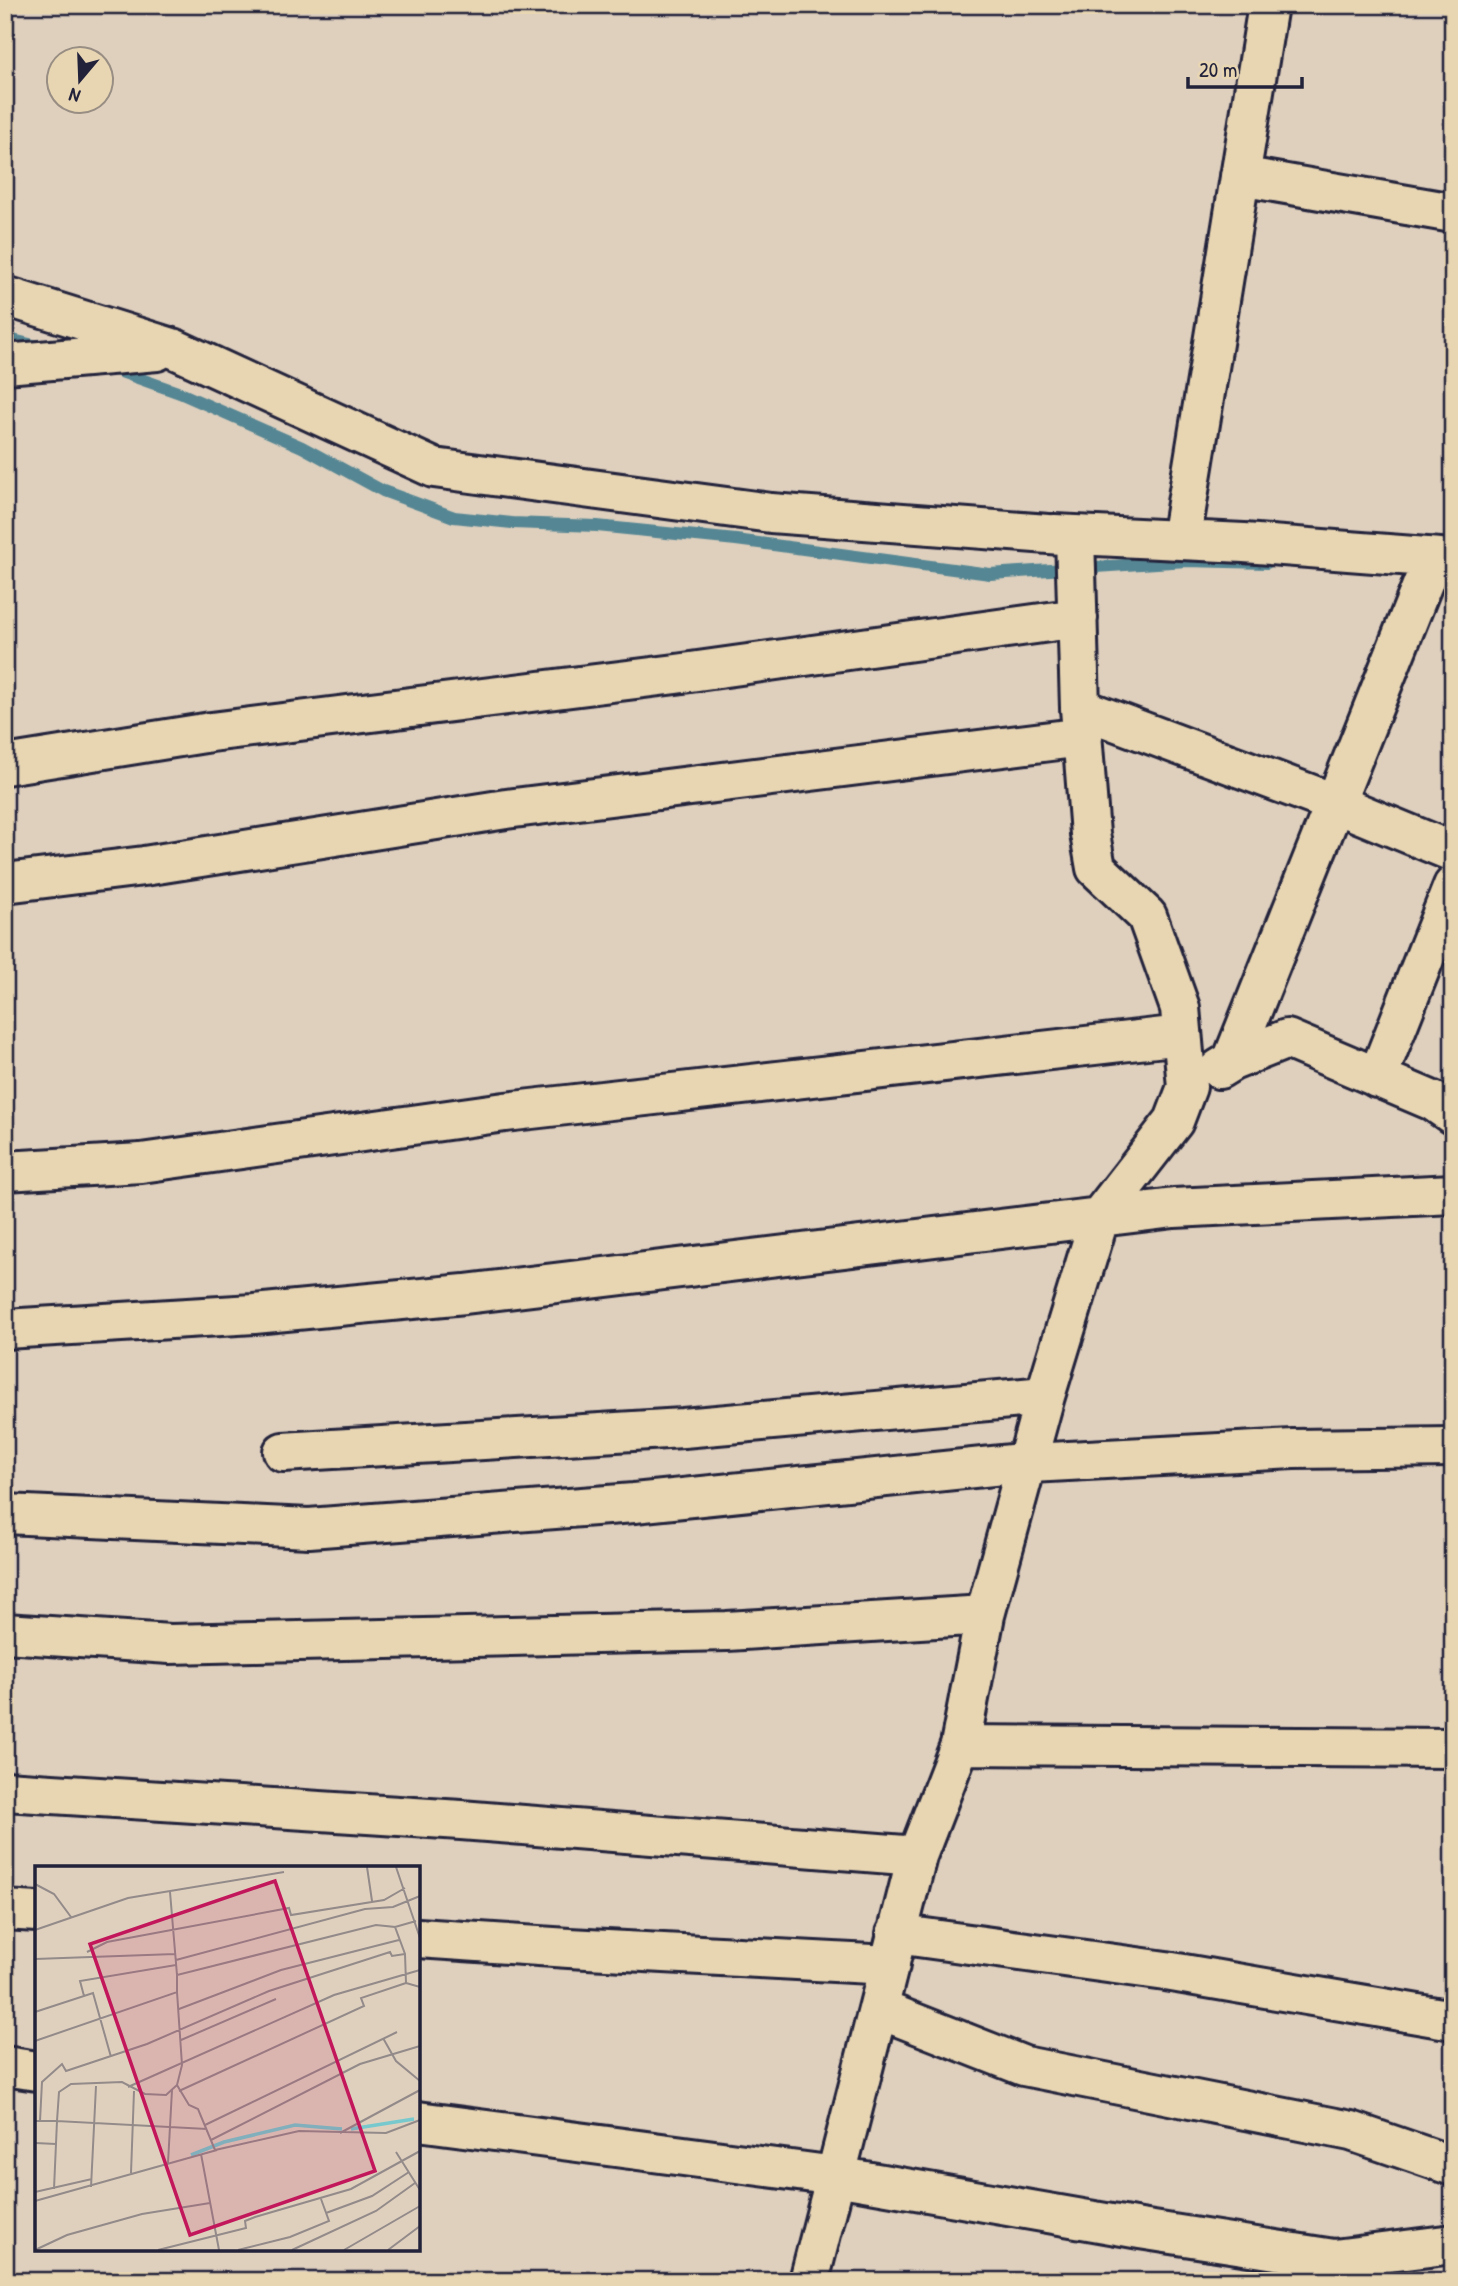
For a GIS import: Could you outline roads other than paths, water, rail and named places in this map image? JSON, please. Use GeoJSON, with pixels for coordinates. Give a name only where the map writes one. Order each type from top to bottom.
{"type":"FeatureCollection","features":[{"type":"Feature","properties":{"kind":"street"},"geometry":{"type":"LineString","coordinates":[[1181,540],[1268,5]]}},
{"type":"Feature","properties":{"kind":"street"},"geometry":{"type":"LineString","coordinates":[[1240,176],[1453,213]]}},
{"type":"Feature","properties":{"kind":"street"},"geometry":{"type":"LineString","coordinates":[[5,296],[175,349],[434,468],[771,513],[1074,536],[1082,723],[1090,834],[1096,868],[1147,916],[1180,1008],[1187,1087],[1174,1121],[1100,1216],[1045,1396],[985,1615],[960,1745],[916,1856],[809,2281]]}},
{"type":"Feature","properties":{"kind":"street"},"geometry":{"type":"LineString","coordinates":[[5,364],[175,349]]}},
{"type":"Feature","properties":{"kind":"street"},"geometry":{"type":"LineString","coordinates":[[1054,534],[1443,558],[1334,803],[1232,1061]]}},
{"type":"Feature","properties":{"kind":"street"},"geometry":{"type":"LineString","coordinates":[[5,765],[211,732],[676,674],[1077,618]]}},
{"type":"Feature","properties":{"kind":"street"},"geometry":{"type":"LineString","coordinates":[[5,883],[144,866],[1082,723],[1334,803],[1453,852]]}},
{"type":"Feature","properties":{"kind":"street"},"geometry":{"type":"LineString","coordinates":[[1377,1078],[1453,886]]}},
{"type":"Feature","properties":{"kind":"street"},"geometry":{"type":"LineString","coordinates":[[5,1171],[141,1163],[505,1112],[1182,1035]]}},
{"type":"Feature","properties":{"kind":"street"},"geometry":{"type":"LineString","coordinates":[[1187,1087],[1232,1061],[1287,1039],[1433,1101],[1453,1115]]}},
{"type":"Feature","properties":{"kind":"street"},"geometry":{"type":"LineString","coordinates":[[5,1329],[254,1314],[452,1295],[1174,1208],[1453,1194]]}},
{"type":"Feature","properties":{"kind":"street"},"geometry":{"type":"LineString","coordinates":[[282,1452],[683,1428],[1045,1396]]}},
{"type":"Feature","properties":{"kind":"street"},"geometry":{"type":"LineString","coordinates":[[5,1514],[309,1528],[634,1503],[1026,1464],[1293,1449],[1453,1447]]}},
{"type":"Feature","properties":{"kind":"street"},"geometry":{"type":"LineString","coordinates":[[5,1633],[170,1644],[727,1632],[985,1615]]}},
{"type":"Feature","properties":{"kind":"street"},"geometry":{"type":"LineString","coordinates":[[960,1745],[1453,1748]]}},
{"type":"Feature","properties":{"kind":"street"},"geometry":{"type":"LineString","coordinates":[[5,1791],[447,1819],[916,1856]]}},
{"type":"Feature","properties":{"kind":"street"},"geometry":{"type":"LineString","coordinates":[[5,1910],[35,1912]]}},
{"type":"Feature","properties":{"kind":"street"},"geometry":{"type":"LineString","coordinates":[[420,1938],[569,1948],[893,1949],[1166,1971],[1453,2020]]}},
{"type":"Feature","properties":{"kind":"street"},"geometry":{"type":"LineString","coordinates":[[879,2010],[1024,2066],[1351,2131],[1453,2166]]}},
{"type":"Feature","properties":{"kind":"street"},"geometry":{"type":"LineString","coordinates":[[5,2066],[35,2071]]}},
{"type":"Feature","properties":{"kind":"street"},"geometry":{"type":"LineString","coordinates":[[420,2121],[836,2176],[1140,2229],[1334,2259],[1453,2244]]}},
{"type":"Feature","properties":{"kind":"waterway"},"geometry":{"type":"LineString","coordinates":[[5,338],[42,347]]}},
{"type":"Feature","properties":{"kind":"waterway"},"geometry":{"type":"LineString","coordinates":[[110,368],[180,393],[302,447],[383,491],[454,517],[512,523],[597,526],[736,540],[990,574],[1187,561],[1267,563]]}}]}
